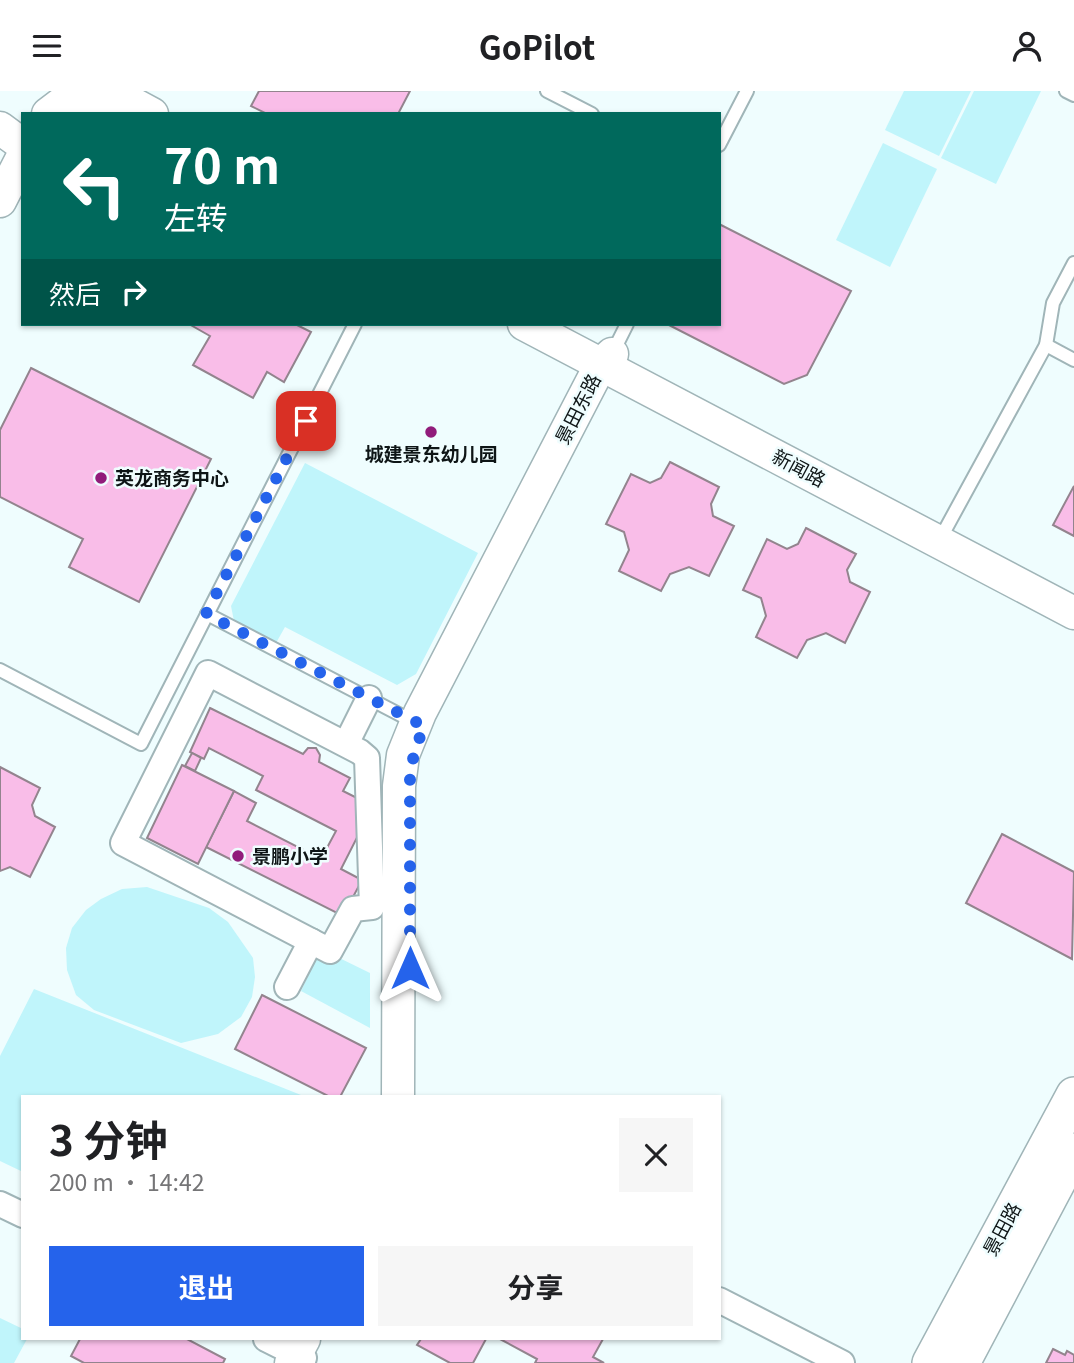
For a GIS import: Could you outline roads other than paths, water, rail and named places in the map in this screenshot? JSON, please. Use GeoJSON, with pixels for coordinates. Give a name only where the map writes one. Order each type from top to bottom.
{"type":"FeatureCollection","features":[{"type":"Feature","properties":{"kind":"main road","name":"景田路"},"geometry":{"type":"LineString","coordinates":[[930,1363],[1074,1095]]}},
{"type":"Feature","properties":{"kind":"main road","name":"景田路"},"geometry":{"type":"LineString","coordinates":[[961,1363],[1074,1151]]}},
{"type":"Feature","properties":{"kind":"street"},"geometry":{"type":"LineString","coordinates":[[50,112],[75,97],[115,106],[126,100],[148,112]]}},
{"type":"Feature","properties":{"kind":"street"},"geometry":{"type":"LineString","coordinates":[[0,128],[21,144]]}},
{"type":"Feature","properties":{"kind":"street"},"geometry":{"type":"LineString","coordinates":[[0,201],[21,160]]}},
{"type":"Feature","properties":{"kind":"street","name":"新闻路"},"geometry":{"type":"LineString","coordinates":[[528,326],[607,362],[942,536],[1074,613]]}},
{"type":"Feature","properties":{"kind":"street","name":"新闻路"},"geometry":{"type":"LineString","coordinates":[[557,326],[607,362]]}},
{"type":"Feature","properties":{"kind":"street","name":"景田东路"},"geometry":{"type":"LineString","coordinates":[[398,1095],[399,786],[403,755],[607,362]]}},
{"type":"Feature","properties":{"kind":"street","name":"新闻路"},"geometry":{"type":"LineString","coordinates":[[942,536],[1074,596]]}},
{"type":"Feature","properties":{"kind":"street"},"geometry":{"type":"LineString","coordinates":[[208,673],[346,744],[367,758],[372,908],[353,909],[330,951],[310,941],[123,843],[208,673]]}},
{"type":"Feature","properties":{"kind":"street"},"geometry":{"type":"LineString","coordinates":[[346,744],[369,698]]}},
{"type":"Feature","properties":{"kind":"street","name":"景田东路"},"geometry":{"type":"LineString","coordinates":[[410,1095],[410,778],[420,724]]}},
{"type":"Feature","properties":{"kind":"street"},"geometry":{"type":"LineString","coordinates":[[287,987],[310,941]]}},
{"type":"Feature","properties":{"kind":"street"},"geometry":{"type":"LineString","coordinates":[[0,1204],[21,1214]]}},
{"type":"Feature","properties":{"kind":"street"},"geometry":{"type":"LineString","coordinates":[[721,1301],[842,1363]]}},
{"type":"Feature","properties":{"kind":"street"},"geometry":{"type":"LineString","coordinates":[[269,1340],[302,1353]]}},
{"type":"Feature","properties":{"kind":"lane"},"geometry":{"type":"LineString","coordinates":[[547,91],[589,112]]}},
{"type":"Feature","properties":{"kind":"lane"},"geometry":{"type":"LineString","coordinates":[[721,141],[747,91]]}},
{"type":"Feature","properties":{"kind":"lane"},"geometry":{"type":"LineString","coordinates":[[1066,91],[1074,95]]}},
{"type":"Feature","properties":{"kind":"lane"},"geometry":{"type":"LineString","coordinates":[[942,536],[1046,345],[1053,303],[1074,263]]}},
{"type":"Feature","properties":{"kind":"lane"},"geometry":{"type":"LineString","coordinates":[[0,670],[141,744],[354,326]]}},
{"type":"Feature","properties":{"kind":"lane"},"geometry":{"type":"LineString","coordinates":[[607,362],[626,326]]}},
{"type":"Feature","properties":{"kind":"lane"},"geometry":{"type":"LineString","coordinates":[[1046,345],[1074,360]]}},
{"type":"Feature","properties":{"kind":"lane"},"geometry":{"type":"LineString","coordinates":[[206,614],[420,724]]}},
{"type":"Feature","properties":{"kind":"place","name":"城建景东幼儿园"},"geometry":{"type":"Point","coordinates":[431,432]}},
{"type":"Feature","properties":{"kind":"place","name":"英龙商务中心"},"geometry":{"type":"Point","coordinates":[101,478]}},
{"type":"Feature","properties":{"kind":"place","name":"景鹏小学"},"geometry":{"type":"Point","coordinates":[238,856]}}]}
